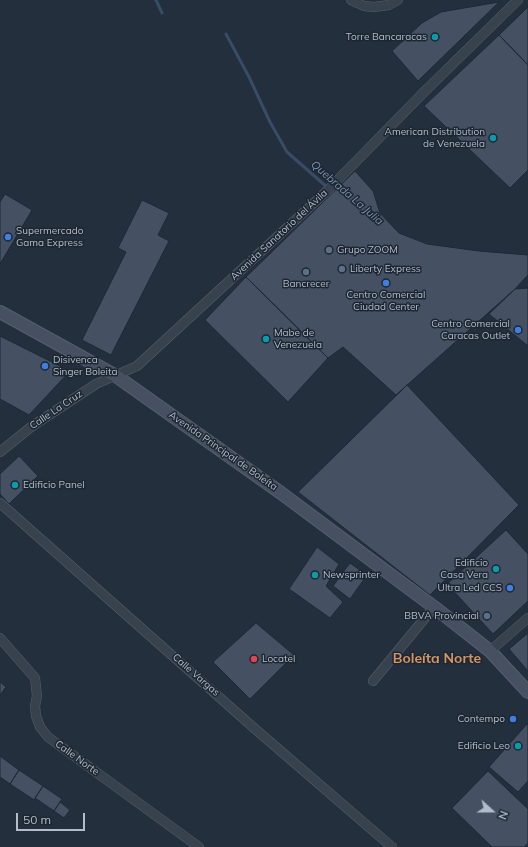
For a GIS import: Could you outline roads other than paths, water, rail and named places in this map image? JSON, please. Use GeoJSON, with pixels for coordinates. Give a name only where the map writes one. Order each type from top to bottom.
{"type":"FeatureCollection","features":[{"type":"Feature","properties":{"kind":"street"},"geometry":{"type":"LineString","coordinates":[[355,1],[364,6],[374,7],[389,5],[398,0]]}},
{"type":"Feature","properties":{"kind":"street","name":"Avenida Sanatorio del Ávila"},"geometry":{"type":"LineString","coordinates":[[116,376],[137,366],[329,189],[424,92],[518,0]]}},
{"type":"Feature","properties":{"kind":"street","name":"Avenida Principal de Boleíta"},"geometry":{"type":"LineString","coordinates":[[0,312],[116,376],[281,492],[490,651]]}},
{"type":"Feature","properties":{"kind":"street","name":"Calle La Cruz"},"geometry":{"type":"LineString","coordinates":[[0,452],[31,427],[83,392],[96,384],[116,376]]}},
{"type":"Feature","properties":{"kind":"street","name":"Calle Vargas"},"geometry":{"type":"LineString","coordinates":[[0,503],[254,728],[392,847]]}},
{"type":"Feature","properties":{"kind":"street"},"geometry":{"type":"LineString","coordinates":[[373,681],[434,607]]}},
{"type":"Feature","properties":{"kind":"street"},"geometry":{"type":"LineString","coordinates":[[528,618],[490,651],[528,692]]}},
{"type":"Feature","properties":{"kind":"street","name":"Calle Norte"},"geometry":{"type":"LineString","coordinates":[[0,638],[35,678],[37,696],[35,706],[36,716],[40,727],[48,737],[199,847]]}},
{"type":"Feature","properties":{"kind":"waterway"},"geometry":{"type":"LineString","coordinates":[[156,0],[162,13]]}},
{"type":"Feature","properties":{"kind":"waterway","name":"Quebrada La Julia"},"geometry":{"type":"LineString","coordinates":[[226,34],[249,77],[270,122],[287,152],[336,195]]}},
{"type":"Feature","properties":{"kind":"place","name":"Torre Bancaracas"},"geometry":{"type":"Point","coordinates":[435,37]}},
{"type":"Feature","properties":{"kind":"place","name":"American Distribution de Venezuela"},"geometry":{"type":"Point","coordinates":[493,138]}},
{"type":"Feature","properties":{"kind":"place","name":"Supermercado Gama Express"},"geometry":{"type":"Point","coordinates":[8,237]}},
{"type":"Feature","properties":{"kind":"place","name":"Grupo ZOOM"},"geometry":{"type":"Point","coordinates":[329,250]}},
{"type":"Feature","properties":{"kind":"place","name":"Liberty Express"},"geometry":{"type":"Point","coordinates":[342,269]}},
{"type":"Feature","properties":{"kind":"place","name":"Bancrecer"},"geometry":{"type":"Point","coordinates":[306,272]}},
{"type":"Feature","properties":{"kind":"place","name":"Centro Comercial Ciudad Center"},"geometry":{"type":"Point","coordinates":[386,283]}},
{"type":"Feature","properties":{"kind":"place","name":"Centro Comercial Caracas Outlet"},"geometry":{"type":"Point","coordinates":[518,330]}},
{"type":"Feature","properties":{"kind":"place","name":"Mabe de Venezuela"},"geometry":{"type":"Point","coordinates":[266,339]}},
{"type":"Feature","properties":{"kind":"place","name":"Disivenca Singer Boleita"},"geometry":{"type":"Point","coordinates":[45,366]}},
{"type":"Feature","properties":{"kind":"place","name":"Edificio Panel"},"geometry":{"type":"Point","coordinates":[15,485]}},
{"type":"Feature","properties":{"kind":"place","name":"Edificio Casa Vera"},"geometry":{"type":"Point","coordinates":[496,569]}},
{"type":"Feature","properties":{"kind":"place","name":"Newsprinter"},"geometry":{"type":"Point","coordinates":[315,575]}},
{"type":"Feature","properties":{"kind":"place","name":"Ultra Led CCS"},"geometry":{"type":"Point","coordinates":[510,588]}},
{"type":"Feature","properties":{"kind":"place","name":"BBVA Provincial"},"geometry":{"type":"Point","coordinates":[487,616]}},
{"type":"Feature","properties":{"kind":"place","name":"Locatel"},"geometry":{"type":"Point","coordinates":[254,659]}},
{"type":"Feature","properties":{"kind":"place","name":"Contempo"},"geometry":{"type":"Point","coordinates":[513,719]}},
{"type":"Feature","properties":{"kind":"place","name":"Edificio Leo"},"geometry":{"type":"Point","coordinates":[518,746]}},
{"type":"Feature","properties":{"kind":"district","name":"Boleíta Norte"},"geometry":{"type":"Point","coordinates":[437,659]}}]}
